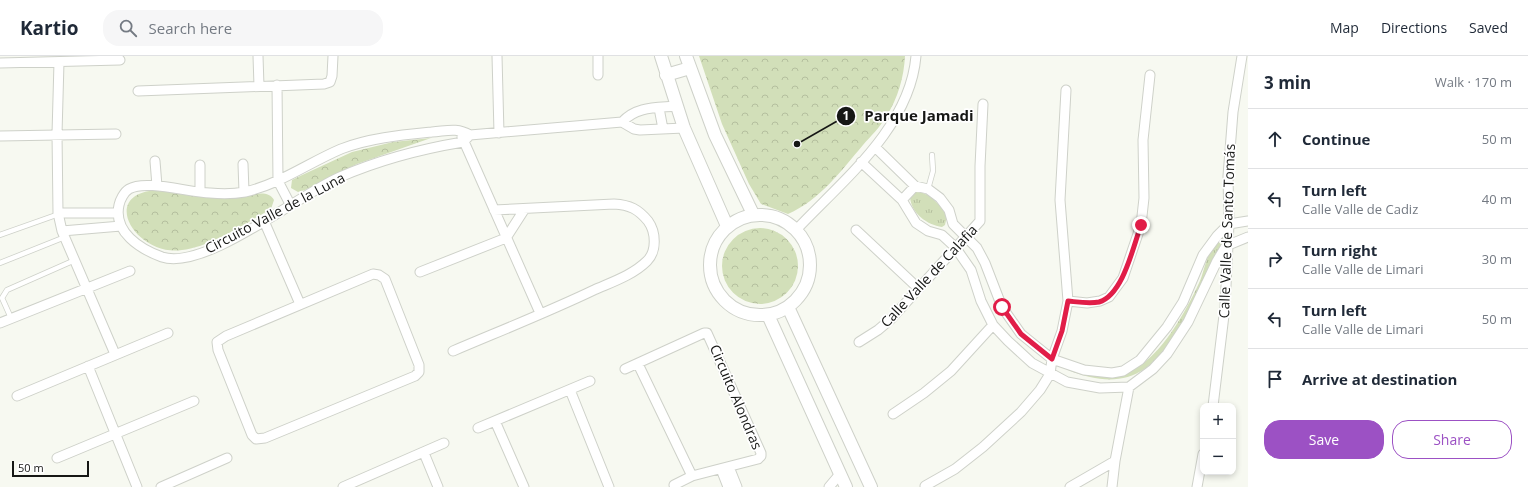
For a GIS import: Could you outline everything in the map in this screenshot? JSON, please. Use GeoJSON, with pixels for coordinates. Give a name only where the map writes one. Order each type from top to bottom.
{"type":"FeatureCollection","features":[{"type":"Feature","properties":{"kind":"street"},"geometry":{"type":"LineString","coordinates":[[258,56],[259,86]]}},
{"type":"Feature","properties":{"kind":"street"},"geometry":{"type":"LineString","coordinates":[[138,91],[324,84],[330,82],[332,76],[333,56]]}},
{"type":"Feature","properties":{"kind":"street"},"geometry":{"type":"LineString","coordinates":[[497,56],[499,133]]}},
{"type":"Feature","properties":{"kind":"street"},"geometry":{"type":"LineString","coordinates":[[598,56],[598,75]]}},
{"type":"Feature","properties":{"kind":"street"},"geometry":{"type":"LineString","coordinates":[[661,56],[684,128],[727,226]]}},
{"type":"Feature","properties":{"kind":"street"},"geometry":{"type":"LineString","coordinates":[[686,56],[715,135],[753,214]]}},
{"type":"Feature","properties":{"kind":"street"},"geometry":{"type":"LineString","coordinates":[[796,230],[875,147],[899,113],[908,94],[916,56]]}},
{"type":"Feature","properties":{"kind":"street","name":"Calle Valle de Santo Tomás"},"geometry":{"type":"LineString","coordinates":[[1213,403],[1225,307],[1228,176],[1233,112],[1242,56]]}},
{"type":"Feature","properties":{"kind":"street"},"geometry":{"type":"LineString","coordinates":[[0,63],[39,59],[59,62],[120,60]]}},
{"type":"Feature","properties":{"kind":"street"},"geometry":{"type":"LineString","coordinates":[[59,62],[57,134],[58,214],[63,234],[115,354]]}},
{"type":"Feature","properties":{"kind":"street"},"geometry":{"type":"LineString","coordinates":[[666,75],[690,68]]}},
{"type":"Feature","properties":{"kind":"street"},"geometry":{"type":"LineString","coordinates":[[1068,301],[1087,303],[1100,301],[1109,297],[1123,278],[1141,225],[1144,198],[1143,140],[1150,75]]}},
{"type":"Feature","properties":{"kind":"street"},"geometry":{"type":"LineString","coordinates":[[277,85],[278,181],[290,204]]}},
{"type":"Feature","properties":{"kind":"street"},"geometry":{"type":"LineString","coordinates":[[925,486],[955,469],[983,447],[1021,412],[1040,390],[1050,374],[1052,359],[1062,331],[1068,301],[1060,200],[1066,90]]}},
{"type":"Feature","properties":{"kind":"street","name":"Calle Valle de Calafia"},"geometry":{"type":"LineString","coordinates":[[858,342],[886,323],[955,247],[980,222],[980,166],[983,104]]}},
{"type":"Feature","properties":{"kind":"street"},"geometry":{"type":"LineString","coordinates":[[622,122],[633,112],[677,106]]}},
{"type":"Feature","properties":{"kind":"street"},"geometry":{"type":"LineString","coordinates":[[659,108],[663,129]]}},
{"type":"Feature","properties":{"kind":"street"},"geometry":{"type":"LineString","coordinates":[[460,130],[470,135],[622,122],[634,129],[684,128]]}},
{"type":"Feature","properties":{"kind":"street"},"geometry":{"type":"LineString","coordinates":[[460,130],[463,142],[540,313]]}},
{"type":"Feature","properties":{"kind":"street","name":"Circuito Valle de la Luna"},"geometry":{"type":"LineString","coordinates":[[117,213],[120,200],[128,189],[144,185],[209,194],[244,192],[278,181],[342,149],[369,142],[413,134],[460,130]]}},
{"type":"Feature","properties":{"kind":"street"},"geometry":{"type":"LineString","coordinates":[[0,136],[116,134]]}},
{"type":"Feature","properties":{"kind":"street"},"geometry":{"type":"LineString","coordinates":[[463,142],[470,135]]}},
{"type":"Feature","properties":{"kind":"street","name":"Circuito Valle de la Luna"},"geometry":{"type":"LineString","coordinates":[[120,226],[138,245],[152,253],[168,259],[190,256],[210,250],[264,221],[290,204],[339,177],[405,154],[463,142]]}},
{"type":"Feature","properties":{"kind":"street"},"geometry":{"type":"LineString","coordinates":[[875,147],[915,186],[928,189],[940,198],[948,210],[953,224],[977,248],[985,263],[1002,307],[1021,334],[1052,359],[1084,370],[1112,373],[1122,371],[1140,360],[1167,327],[1183,302],[1202,255],[1228,224],[1248,221]]}},
{"type":"Feature","properties":{"kind":"street"},"geometry":{"type":"LineString","coordinates":[[155,161],[157,186]]}},
{"type":"Feature","properties":{"kind":"street"},"geometry":{"type":"LineString","coordinates":[[861,162],[902,200],[916,223],[928,231],[942,235],[955,247],[971,270],[981,301],[993,325],[1032,363],[1067,382],[1100,388],[1129,387],[1153,369],[1178,338],[1188,322],[1217,261],[1226,246],[1248,237]]}},
{"type":"Feature","properties":{"kind":"street"},"geometry":{"type":"LineString","coordinates":[[243,164],[244,192]]}},
{"type":"Feature","properties":{"kind":"street"},"geometry":{"type":"LineString","coordinates":[[200,165],[200,192]]}},
{"type":"Feature","properties":{"kind":"street"},"geometry":{"type":"LineString","coordinates":[[902,200],[915,186]]}},
{"type":"Feature","properties":{"kind":"street"},"geometry":{"type":"LineString","coordinates":[[453,351],[626,275],[648,260],[653,252],[654,238],[649,223],[639,211],[628,205],[614,204],[524,210],[494,210]]}},
{"type":"Feature","properties":{"kind":"street"},"geometry":{"type":"LineString","coordinates":[[420,272],[506,238],[524,210]]}},
{"type":"Feature","properties":{"kind":"street"},"geometry":{"type":"LineString","coordinates":[[58,214],[117,213],[120,226],[63,234]]}},
{"type":"Feature","properties":{"kind":"street"},"geometry":{"type":"LineString","coordinates":[[753,214],[767,214],[780,218],[791,225],[801,234],[808,248],[811,263],[809,278],[803,292],[788,307],[768,315],[751,315],[736,309],[723,299],[714,286],[710,270],[710,253],[717,238],[727,226],[739,218],[753,214]]}},
{"type":"Feature","properties":{"kind":"street"},"geometry":{"type":"LineString","coordinates":[[264,221],[300,304]]}},
{"type":"Feature","properties":{"kind":"street"},"geometry":{"type":"LineString","coordinates":[[942,235],[953,224]]}},
{"type":"Feature","properties":{"kind":"street"},"geometry":{"type":"LineString","coordinates":[[856,230],[918,288]]}},
{"type":"Feature","properties":{"kind":"street"},"geometry":{"type":"LineString","coordinates":[[0,323],[130,270]]}},
{"type":"Feature","properties":{"kind":"street"},"geometry":{"type":"LineString","coordinates":[[373,274],[380,275],[385,279],[388,286],[419,365],[419,372],[415,376],[265,438],[256,439],[249,428],[218,350],[217,342],[226,336],[300,304],[373,274]]}},
{"type":"Feature","properties":{"kind":"street"},"geometry":{"type":"LineString","coordinates":[[788,307],[871,487]]}},
{"type":"Feature","properties":{"kind":"street"},"geometry":{"type":"LineString","coordinates":[[768,315],[846,487]]}},
{"type":"Feature","properties":{"kind":"street"},"geometry":{"type":"LineString","coordinates":[[893,414],[924,393],[951,371],[993,325]]}},
{"type":"Feature","properties":{"kind":"street"},"geometry":{"type":"LineString","coordinates":[[17,396],[168,333]]}},
{"type":"Feature","properties":{"kind":"street","name":"Circuito Alondras"},"geometry":{"type":"LineString","coordinates":[[625,369],[704,333],[707,333],[761,452],[761,456],[758,459],[692,476],[674,485]]}},
{"type":"Feature","properties":{"kind":"street"},"geometry":{"type":"LineString","coordinates":[[638,364],[692,476]]}},
{"type":"Feature","properties":{"kind":"street"},"geometry":{"type":"LineString","coordinates":[[88,366],[137,487]]}},
{"type":"Feature","properties":{"kind":"street"},"geometry":{"type":"LineString","coordinates":[[478,428],[590,381]]}},
{"type":"Feature","properties":{"kind":"street"},"geometry":{"type":"LineString","coordinates":[[1112,487],[1114,461],[1129,387]]}},
{"type":"Feature","properties":{"kind":"street"},"geometry":{"type":"LineString","coordinates":[[570,390],[609,487]]}},
{"type":"Feature","properties":{"kind":"street"},"geometry":{"type":"LineString","coordinates":[[57,458],[194,401]]}},
{"type":"Feature","properties":{"kind":"street"},"geometry":{"type":"LineString","coordinates":[[495,421],[524,487]]}},
{"type":"Feature","properties":{"kind":"street"},"geometry":{"type":"LineString","coordinates":[[348,486],[444,443]]}},
{"type":"Feature","properties":{"kind":"street"},"geometry":{"type":"LineString","coordinates":[[424,453],[438,487]]}},
{"type":"Feature","properties":{"kind":"street"},"geometry":{"type":"LineString","coordinates":[[161,487],[227,458]]}},
{"type":"Feature","properties":{"kind":"street"},"geometry":{"type":"LineString","coordinates":[[1070,487],[1114,461]]}},
{"type":"Feature","properties":{"kind":"street"},"geometry":{"type":"LineString","coordinates":[[725,468],[728,487]]}},
{"type":"Feature","properties":{"kind":"street"},"geometry":{"type":"LineString","coordinates":[[725,468],[737,487]]}},
{"type":"Feature","properties":{"kind":"street"},"geometry":{"type":"LineString","coordinates":[[1197,487],[1200,470]]}},
{"type":"Feature","properties":{"kind":"street"},"geometry":{"type":"LineString","coordinates":[[829,487],[840,474]]}},
{"type":"Feature","properties":{"kind":"lane"},"geometry":{"type":"LineString","coordinates":[[928,189],[933,171],[932,156]]}},
{"type":"Feature","properties":{"kind":"lane"},"geometry":{"type":"LineString","coordinates":[[0,235],[58,214]]}},
{"type":"Feature","properties":{"kind":"lane"},"geometry":{"type":"LineString","coordinates":[[0,263],[63,234]]}},
{"type":"Feature","properties":{"kind":"lane"},"geometry":{"type":"LineString","coordinates":[[11,318],[2,298],[6,290],[75,260]]}},
{"type":"Feature","properties":{"kind":"green space"},"geometry":{"type":"Polygon","coordinates":[[[699,56],[905,56],[902,80],[897,95],[881,124],[838,175],[820,193],[800,208],[788,214],[761,204],[749,184],[722,124],[699,56]]]}},
{"type":"Feature","properties":{"kind":"green space"},"geometry":{"type":"Polygon","coordinates":[[[431,138],[357,164],[305,190],[298,192],[291,188],[292,180],[352,152],[393,142],[431,138]]]}},
{"type":"Feature","properties":{"kind":"green space"},"geometry":{"type":"Polygon","coordinates":[[[157,190],[217,198],[267,194],[274,200],[271,209],[216,239],[193,248],[166,250],[151,244],[138,235],[130,224],[127,213],[129,202],[139,194],[157,190]]]}},
{"type":"Feature","properties":{"kind":"green space"},"geometry":{"type":"Polygon","coordinates":[[[916,192],[926,194],[938,204],[947,216],[945,225],[942,227],[931,224],[917,213],[913,208],[910,197],[916,192]]]}},
{"type":"Feature","properties":{"kind":"green space"},"geometry":{"type":"Polygon","coordinates":[[[760,228],[774,231],[787,239],[795,252],[798,266],[795,280],[787,293],[774,301],[760,304],[746,301],[733,293],[725,280],[722,266],[725,252],[733,239],[746,231],[760,228]]]}},
{"type":"Feature","properties":{"kind":"green space"},"geometry":{"type":"Polygon","coordinates":[[[1219,242],[1222,245],[1209,269],[1189,314],[1163,352],[1152,363],[1141,371],[1128,377],[1115,379],[1100,379],[1068,370],[1068,368],[1082,370],[1134,369],[1154,354],[1180,319],[1199,283],[1211,250],[1219,242]]]}},
{"type":"Feature","properties":{"kind":"place","name":"Parque Jamadi"},"geometry":{"type":"Point","coordinates":[797,144]}},
{"type":"Feature","properties":{"kind":"route"},"geometry":{"type":"LineString","coordinates":[[1002,307],[1021,334],[1052,359],[1062,331],[1068,301],[1087,303],[1100,301],[1109,297],[1123,278],[1141,225]]}}]}
